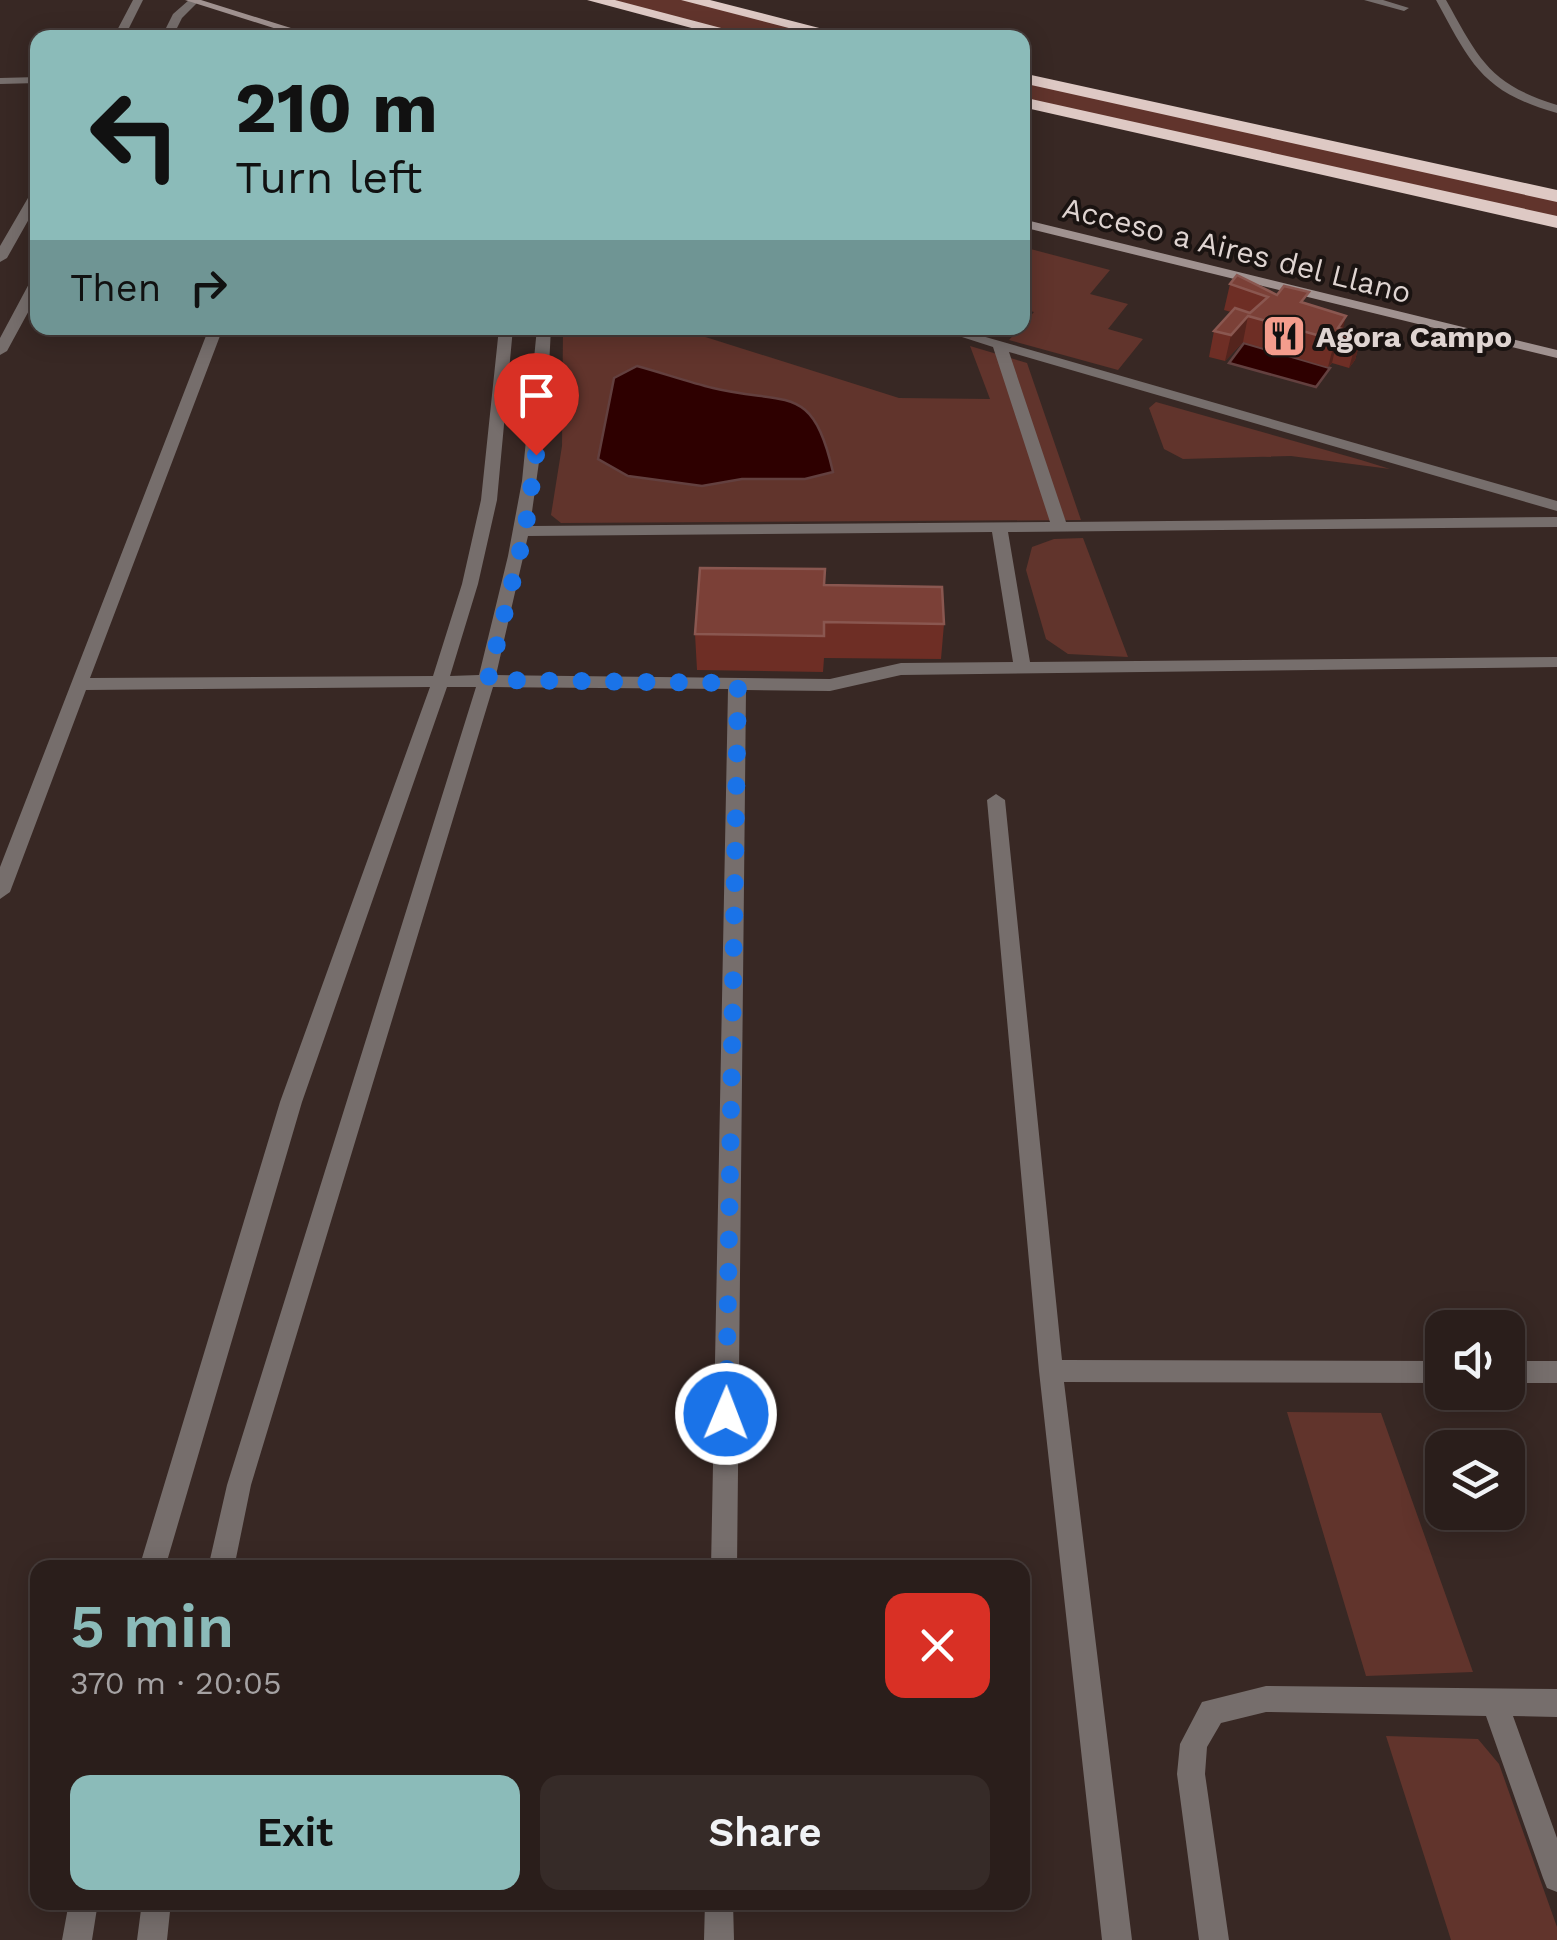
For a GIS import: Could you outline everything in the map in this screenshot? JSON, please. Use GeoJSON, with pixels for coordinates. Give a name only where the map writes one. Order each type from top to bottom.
{"type":"FeatureCollection","features":[{"type":"Feature","properties":{"kind":"highway"},"geometry":{"type":"LineString","coordinates":[[595,0],[718,30]]}},
{"type":"Feature","properties":{"kind":"highway"},"geometry":{"type":"LineString","coordinates":[[689,0],[816,30]]}},
{"type":"Feature","properties":{"kind":"highway"},"geometry":{"type":"LineString","coordinates":[[1030,80],[1557,196]]}},
{"type":"Feature","properties":{"kind":"highway"},"geometry":{"type":"LineString","coordinates":[[1030,104],[1557,222]]}},
{"type":"Feature","properties":{"kind":"street"},"geometry":{"type":"LineString","coordinates":[[122,30],[138,0]]}},
{"type":"Feature","properties":{"kind":"street"},"geometry":{"type":"LineString","coordinates":[[1369,0],[1404,8]]}},
{"type":"Feature","properties":{"kind":"street"},"geometry":{"type":"LineString","coordinates":[[1441,0],[1490,81],[1512,95],[1557,108]]}},
{"type":"Feature","properties":{"kind":"street"},"geometry":{"type":"LineString","coordinates":[[170,30],[191,1],[291,30]]}},
{"type":"Feature","properties":{"kind":"street"},"geometry":{"type":"LineString","coordinates":[[0,80],[30,80]]}},
{"type":"Feature","properties":{"kind":"street"},"geometry":{"type":"LineString","coordinates":[[0,258],[30,205]]}},
{"type":"Feature","properties":{"kind":"street","name":"Acceso a Aires del Llano"},"geometry":{"type":"LineString","coordinates":[[1030,225],[1557,354]]}},
{"type":"Feature","properties":{"kind":"street"},"geometry":{"type":"LineString","coordinates":[[0,351],[30,295]]}},
{"type":"Feature","properties":{"kind":"street"},"geometry":{"type":"LineString","coordinates":[[0,892],[213,335]]}},
{"type":"Feature","properties":{"kind":"street"},"geometry":{"type":"LineString","coordinates":[[154,1560],[290,1102],[439,683],[470,584],[489,500],[505,335]]}},
{"type":"Feature","properties":{"kind":"street"},"geometry":{"type":"LineString","coordinates":[[223,1560],[240,1485],[488,680],[525,531],[536,455],[544,335]]}},
{"type":"Feature","properties":{"kind":"street"},"geometry":{"type":"LineString","coordinates":[[967,335],[1557,506]]}},
{"type":"Feature","properties":{"kind":"street"},"geometry":{"type":"LineString","coordinates":[[1000,344],[1059,525]]}},
{"type":"Feature","properties":{"kind":"street"},"geometry":{"type":"LineString","coordinates":[[525,531],[1557,522]]}},
{"type":"Feature","properties":{"kind":"street"},"geometry":{"type":"LineString","coordinates":[[999,526],[1022,668]]}},
{"type":"Feature","properties":{"kind":"street"},"geometry":{"type":"LineString","coordinates":[[80,684],[488,680],[830,685],[901,669],[1557,662]]}},
{"type":"Feature","properties":{"kind":"street"},"geometry":{"type":"LineString","coordinates":[[724,1560],[738,683]]}},
{"type":"Feature","properties":{"kind":"street"},"geometry":{"type":"LineString","coordinates":[[996,800],[1051,1371],[1118,1940]]}},
{"type":"Feature","properties":{"kind":"street"},"geometry":{"type":"LineString","coordinates":[[1051,1371],[1425,1372]]}},
{"type":"Feature","properties":{"kind":"street"},"geometry":{"type":"LineString","coordinates":[[1525,1372],[1557,1372]]}},
{"type":"Feature","properties":{"kind":"street"},"geometry":{"type":"LineString","coordinates":[[1214,1940],[1191,1774],[1194,1744],[1212,1712],[1266,1698],[1557,1703]]}},
{"type":"Feature","properties":{"kind":"street"},"geometry":{"type":"LineString","coordinates":[[1495,1704],[1557,1878]]}},
{"type":"Feature","properties":{"kind":"street"},"geometry":{"type":"LineString","coordinates":[[78,1940],[83,1910]]}},
{"type":"Feature","properties":{"kind":"street"},"geometry":{"type":"LineString","coordinates":[[152,1940],[156,1910]]}},
{"type":"Feature","properties":{"kind":"street"},"geometry":{"type":"LineString","coordinates":[[718,1940],[719,1910]]}},
{"type":"Feature","properties":{"kind":"shaded area"},"geometry":{"type":"Polygon","coordinates":[[[595,0],[689,0],[820,30],[721,30],[595,0]]]}},
{"type":"Feature","properties":{"kind":"shaded area"},"geometry":{"type":"Polygon","coordinates":[[[1030,80],[1557,196],[1557,222],[1030,104],[1030,80]]]}},
{"type":"Feature","properties":{"kind":"shaded area"},"geometry":{"type":"Polygon","coordinates":[[[1030,249],[1110,270],[1090,294],[1128,304],[1108,329],[1143,339],[1118,370],[1009,340],[1013,335],[1030,335],[1030,316],[1034,312],[1030,311],[1030,249]]]}},
{"type":"Feature","properties":{"kind":"shaded area"},"geometry":{"type":"Polygon","coordinates":[[[563,335],[699,335],[899,398],[990,399],[970,346],[1027,363],[1081,520],[561,523],[551,515],[562,446],[563,335]]]}},
{"type":"Feature","properties":{"kind":"shaded area"},"geometry":{"type":"Polygon","coordinates":[[[1244,343],[1330,368],[1316,387],[1229,363],[1244,343]]]}},
{"type":"Feature","properties":{"kind":"shaded area"},"geometry":{"type":"Polygon","coordinates":[[[637,366],[713,388],[793,403],[816,423],[833,472],[805,479],[742,479],[702,486],[628,476],[598,459],[614,378],[637,366]]]}},
{"type":"Feature","properties":{"kind":"shaded area"},"geometry":{"type":"Polygon","coordinates":[[[1156,402],[1390,469],[1291,456],[1183,459],[1164,449],[1149,408],[1156,402]]]}},
{"type":"Feature","properties":{"kind":"shaded area"},"geometry":{"type":"Polygon","coordinates":[[[1083,538],[1128,657],[1068,654],[1046,639],[1026,570],[1032,547],[1054,539],[1083,538]]]}},
{"type":"Feature","properties":{"kind":"shaded area"},"geometry":{"type":"Polygon","coordinates":[[[1287,1412],[1381,1413],[1473,1672],[1366,1676],[1287,1412]]]}},
{"type":"Feature","properties":{"kind":"shaded area"},"geometry":{"type":"Polygon","coordinates":[[[1386,1736],[1478,1739],[1499,1764],[1557,1927],[1557,1940],[1451,1940],[1386,1736]]]}},
{"type":"Feature","properties":{"kind":"building"},"geometry":{"type":"Polygon","coordinates":[[[1237,275],[1277,295],[1284,286],[1309,292],[1301,302],[1346,316],[1338,328],[1362,334],[1356,342],[1338,337],[1335,340],[1248,316],[1231,335],[1214,331],[1235,308],[1250,313],[1268,297],[1230,284],[1237,275]]]}},
{"type":"Feature","properties":{"kind":"building"},"geometry":{"type":"Polygon","coordinates":[[[700,568],[825,569],[824,585],[942,587],[944,624],[824,622],[824,636],[695,634],[700,568]]]}},
{"type":"Feature","properties":{"kind":"place","name":"Agora Campo"},"geometry":{"type":"Point","coordinates":[1284,336]}},
{"type":"Feature","properties":{"kind":"route"},"geometry":{"type":"LineString","coordinates":[[536,455],[525,531],[488,680],[738,683],[726,1414]]}}]}
